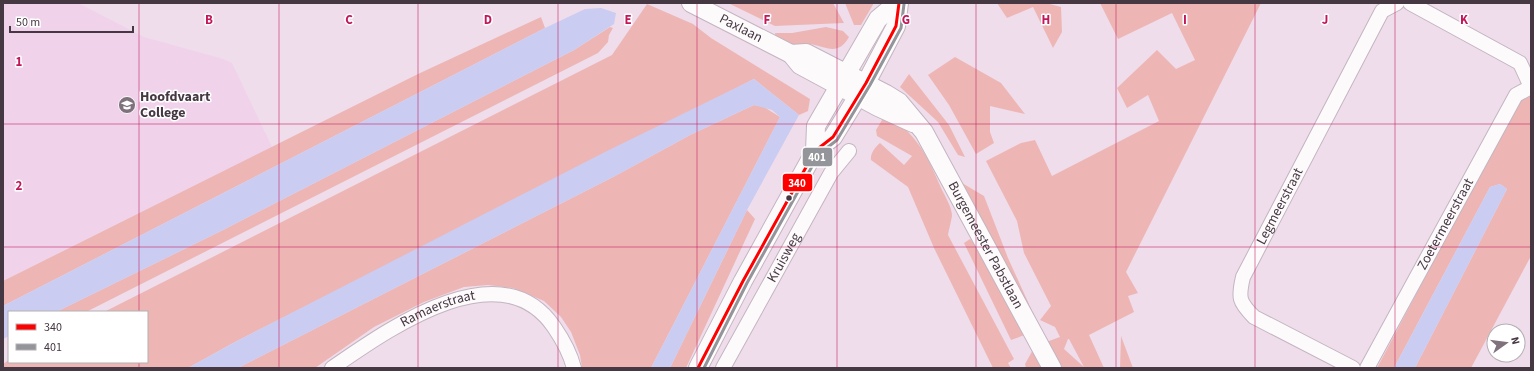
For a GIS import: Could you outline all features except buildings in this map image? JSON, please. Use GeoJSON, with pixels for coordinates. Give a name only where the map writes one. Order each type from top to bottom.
{"type":"FeatureCollection","features":[{"type":"Feature","properties":{"kind":"street","name":"Paxlaan"},"geometry":{"type":"LineString","coordinates":[[691,3],[791,54],[806,53],[843,80],[862,90]]}},
{"type":"Feature","properties":{"kind":"street","name":"Kruisweg"},"geometry":{"type":"LineString","coordinates":[[815,151],[816,126],[878,19],[898,3]]}},
{"type":"Feature","properties":{"kind":"street","name":"Kruisweg"},"geometry":{"type":"LineString","coordinates":[[698,368],[743,281],[815,151],[833,137],[862,90],[896,26],[898,3]]}},
{"type":"Feature","properties":{"kind":"street","name":"Legmeerstraat"},"geometry":{"type":"LineString","coordinates":[[1353,368],[1254,317],[1242,306],[1239,294],[1243,277],[1382,11],[1397,3]]}},
{"type":"Feature","properties":{"kind":"street"},"geometry":{"type":"LineString","coordinates":[[1410,3],[1520,63],[1531,87]]}},
{"type":"Feature","properties":{"kind":"street","name":"Zoetermeerstraat"},"geometry":{"type":"LineString","coordinates":[[1367,368],[1516,95],[1531,87]]}},
{"type":"Feature","properties":{"kind":"street","name":"Burgemeester Pabstlaan"},"geometry":{"type":"LineString","coordinates":[[862,90],[915,124],[924,132],[1052,368]]}},
{"type":"Feature","properties":{"kind":"street","name":"Kruisweg"},"geometry":{"type":"LineString","coordinates":[[723,368],[831,173],[849,150]]}},
{"type":"Feature","properties":{"kind":"street","name":"Ramaerstraat"},"geometry":{"type":"LineString","coordinates":[[332,368],[380,334],[415,316],[459,298],[502,294],[523,300],[537,308],[549,320],[564,342],[574,368]]}},
{"type":"Feature","properties":{"kind":"shaded area","name":"Hoofdvaart College"},"geometry":{"type":"Polygon","coordinates":[[[3,3],[78,3],[144,37],[223,59],[232,63],[272,147],[3,281],[3,3]]]}},
{"type":"Feature","properties":{"kind":"shaded area"},"geometry":{"type":"Polygon","coordinates":[[[728,3],[833,3],[844,23],[775,26],[728,3]]]}},
{"type":"Feature","properties":{"kind":"shaded area"},"geometry":{"type":"Polygon","coordinates":[[[845,3],[874,3],[861,25],[854,25],[845,3]]]}},
{"type":"Feature","properties":{"kind":"shaded area"},"geometry":{"type":"Polygon","coordinates":[[[997,3],[1046,3],[1061,7],[1062,32],[1053,48],[1033,7],[1007,18],[997,3]]]}},
{"type":"Feature","properties":{"kind":"shaded area"},"geometry":{"type":"Polygon","coordinates":[[[1100,3],[1261,3],[1126,272],[1138,293],[1128,296],[1134,312],[1089,335],[1104,368],[1026,368],[1025,364],[1035,346],[1060,337],[1055,327],[1040,320],[1051,306],[1024,253],[1017,221],[986,161],[1021,143],[1035,140],[1052,176],[1159,121],[1148,95],[1127,108],[1117,88],[1157,50],[1176,69],[1195,60],[1172,13],[1118,39],[1100,3]],[[1069,339],[1064,349],[1084,367],[1069,339]]]}},
{"type":"Feature","properties":{"kind":"shaded area"},"geometry":{"type":"Polygon","coordinates":[[[647,4],[693,24],[711,38],[810,99],[808,111],[799,115],[754,79],[235,342],[188,368],[3,368],[3,364],[8,361],[8,363],[148,363],[148,311],[106,311],[612,55],[647,4]]]}},
{"type":"Feature","properties":{"kind":"shaded area"},"geometry":{"type":"Polygon","coordinates":[[[541,17],[545,28],[3,306],[3,281],[418,74],[541,17]]]}},
{"type":"Feature","properties":{"kind":"shaded area"},"geometry":{"type":"Polygon","coordinates":[[[610,27],[613,28],[609,35],[608,42],[598,53],[88,311],[58,311],[221,231],[574,50],[610,27]]]}},
{"type":"Feature","properties":{"kind":"shaded area"},"geometry":{"type":"Polygon","coordinates":[[[826,27],[843,31],[849,37],[840,47],[835,49],[808,44],[789,45],[776,39],[775,33],[792,33],[826,27]]]}},
{"type":"Feature","properties":{"kind":"shaded area"},"geometry":{"type":"Polygon","coordinates":[[[955,57],[1001,83],[1025,114],[990,106],[990,132],[994,143],[976,154],[949,105],[928,75],[955,57]]]}},
{"type":"Feature","properties":{"kind":"shaded area"},"geometry":{"type":"Polygon","coordinates":[[[909,74],[949,125],[965,157],[958,155],[938,122],[900,87],[909,74]]]}},
{"type":"Feature","properties":{"kind":"shaded area"},"geometry":{"type":"Polygon","coordinates":[[[1531,94],[1531,256],[1495,323],[1486,323],[1486,340],[1471,368],[1415,368],[1507,189],[1500,184],[1490,187],[1394,368],[1377,368],[1515,108],[1522,99],[1531,94]]]}},
{"type":"Feature","properties":{"kind":"shaded area"},"geometry":{"type":"Polygon","coordinates":[[[754,105],[764,107],[780,117],[651,368],[582,368],[580,355],[571,332],[561,317],[544,301],[513,288],[488,285],[464,287],[424,302],[374,327],[315,368],[238,368],[615,176],[690,135],[754,105]]]}},
{"type":"Feature","properties":{"kind":"shaded area"},"geometry":{"type":"Polygon","coordinates":[[[885,115],[896,122],[914,138],[921,147],[932,167],[951,210],[952,216],[948,235],[1014,359],[1008,363],[1011,368],[993,368],[934,248],[908,187],[871,160],[873,151],[880,143],[904,165],[912,156],[877,136],[876,130],[885,115]]]}},
{"type":"Feature","properties":{"kind":"shaded area"},"geometry":{"type":"Polygon","coordinates":[[[962,183],[984,196],[1008,258],[1038,324],[1027,334],[1011,340],[964,243],[970,239],[989,260],[962,183]]]}},
{"type":"Feature","properties":{"kind":"shaded area"},"geometry":{"type":"Polygon","coordinates":[[[747,210],[755,219],[686,368],[670,368],[747,210]]]}},
{"type":"Feature","properties":{"kind":"shaded area"},"geometry":{"type":"Polygon","coordinates":[[[1121,336],[1133,368],[1120,368],[1121,336]]]}},
{"type":"Feature","properties":{"kind":"water"},"geometry":{"type":"Polygon","coordinates":[[[601,8],[616,13],[614,24],[574,50],[221,231],[58,311],[8,311],[8,336],[3,339],[3,306],[545,28],[585,9],[601,8]]]}},
{"type":"Feature","properties":{"kind":"water"},"geometry":{"type":"Polygon","coordinates":[[[754,79],[799,115],[747,210],[670,368],[651,368],[780,117],[772,110],[754,105],[690,135],[615,176],[238,368],[188,368],[235,342],[605,152],[754,79]]]}},
{"type":"Feature","properties":{"kind":"water"},"geometry":{"type":"Polygon","coordinates":[[[1500,184],[1507,189],[1415,368],[1394,368],[1490,187],[1500,184]]]}},
{"type":"Feature","properties":{"kind":"transit line","name":"340"},"geometry":{"type":"LineString","coordinates":[[698,368],[743,281],[815,151],[833,137],[866,83],[896,26],[899,3]]}},
{"type":"Feature","properties":{"kind":"transit line","name":"401"},"geometry":{"type":"LineString","coordinates":[[704,368],[747,283],[819,154],[837,140],[870,85],[901,28],[904,4]]}},
{"type":"Feature","properties":{"kind":"place","name":"Hoofdvaart College"},"geometry":{"type":"Point","coordinates":[127,105]}}]}
